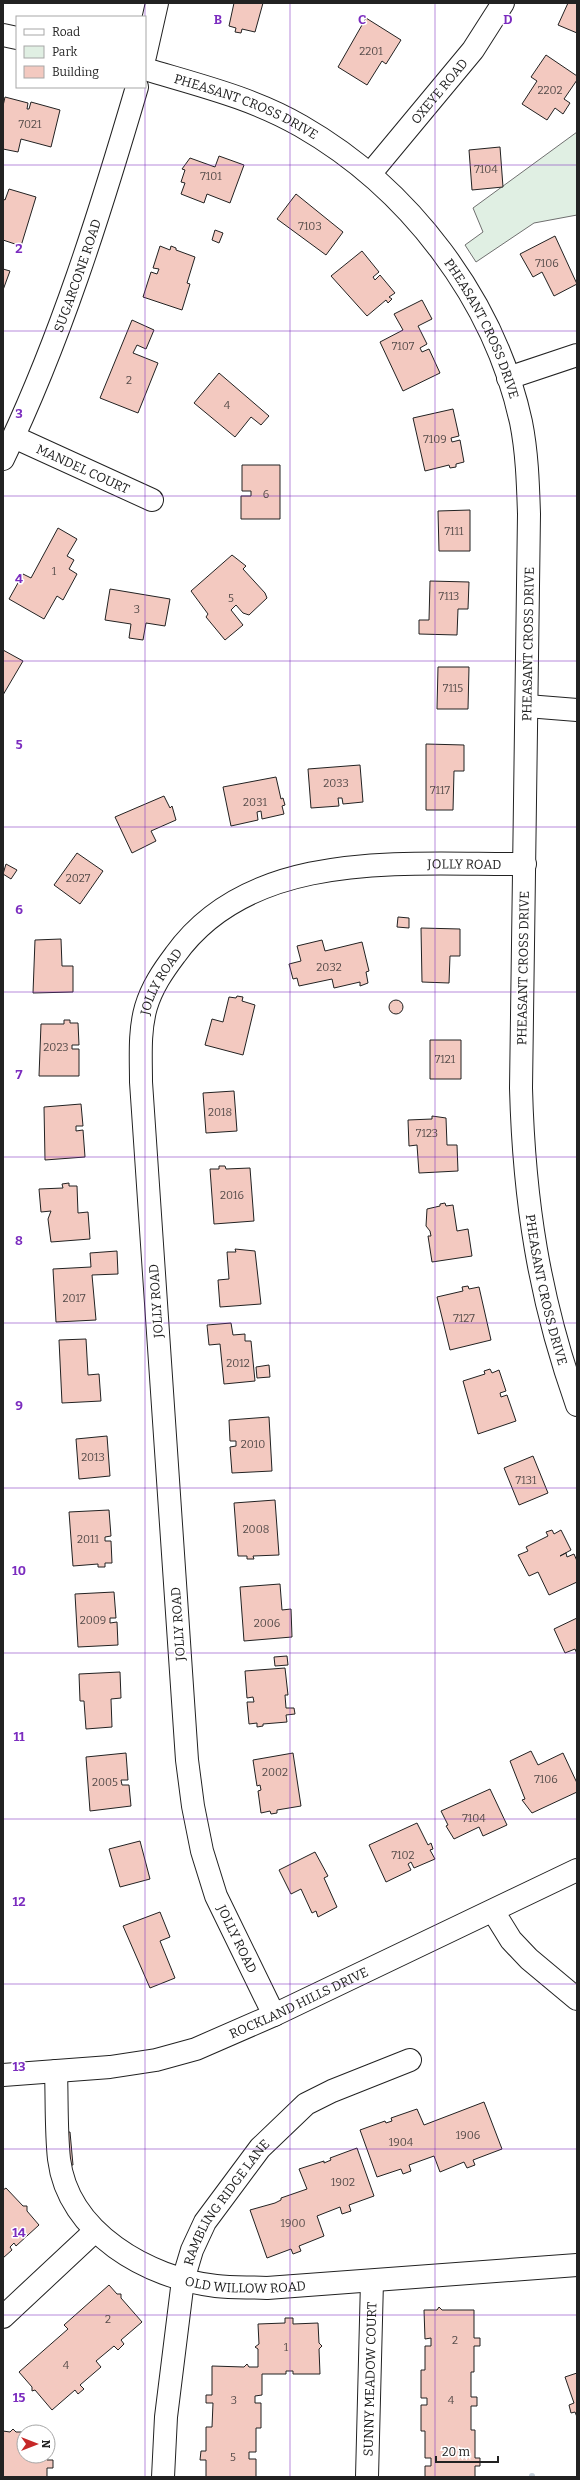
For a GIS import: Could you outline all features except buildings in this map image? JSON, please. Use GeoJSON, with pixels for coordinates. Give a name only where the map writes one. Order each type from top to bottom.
{"type":"FeatureCollection","features":[{"type":"Feature","properties":{"kind":"street"},"geometry":{"type":"LineString","coordinates":[[146,52],[157,3]]}},
{"type":"Feature","properties":{"kind":"street","name":"OXEYE ROAD"},"geometry":{"type":"LineString","coordinates":[[370,174],[473,50],[503,3]]}},
{"type":"Feature","properties":{"kind":"street"},"geometry":{"type":"LineString","coordinates":[[3,35],[16,38]]}},
{"type":"Feature","properties":{"kind":"street","name":"PHEASANT CROSS DRIVE"},"geometry":{"type":"LineString","coordinates":[[146,69],[262,107],[301,126],[370,174],[406,209],[439,248],[466,289],[488,330],[508,378],[520,422],[527,471],[529,514],[521,1088],[522,1147],[527,1204],[547,1308],[577,1405]]}},
{"type":"Feature","properties":{"kind":"street","name":"SUGARCONE ROAD"},"geometry":{"type":"LineString","coordinates":[[3,460],[52,344],[85,254],[137,88]]}},
{"type":"Feature","properties":{"kind":"street"},"geometry":{"type":"LineString","coordinates":[[508,378],[577,355]]}},
{"type":"Feature","properties":{"kind":"street","name":"MANDEL COURT"},"geometry":{"type":"LineString","coordinates":[[14,437],[152,500]]}},
{"type":"Feature","properties":{"kind":"street"},"geometry":{"type":"LineString","coordinates":[[527,706],[577,710]]}},
{"type":"Feature","properties":{"kind":"street","name":"JOLLY ROAD"},"geometry":{"type":"LineString","coordinates":[[274,2015],[216,1896],[202,1851],[192,1798],[187,1760],[141,1082],[141,1042],[146,1008],[158,978],[184,942],[211,915],[242,896],[282,880],[325,870],[372,866],[525,864]]}},
{"type":"Feature","properties":{"kind":"street","name":"ROCKLAND HILLS DRIVE"},"geometry":{"type":"LineString","coordinates":[[3,2075],[110,2067],[170,2056],[196,2049],[274,2015],[577,1870]]}},
{"type":"Feature","properties":{"kind":"street"},"geometry":{"type":"LineString","coordinates":[[493,1911],[511,1940],[530,1959],[577,1999]]}},
{"type":"Feature","properties":{"kind":"street","name":"RAMBLING RIDGE LANE"},"geometry":{"type":"LineString","coordinates":[[163,2477],[166,2418],[183,2280],[192,2250],[205,2222],[260,2148],[283,2124],[306,2104],[325,2094],[410,2060]]}},
{"type":"Feature","properties":{"kind":"street","name":"OLD WILLOW ROAD"},"geometry":{"type":"LineString","coordinates":[[56,2071],[59,2160],[66,2184],[77,2207],[95,2230],[116,2247],[144,2264],[183,2280],[216,2286],[267,2288],[372,2281],[438,2274],[542,2269],[577,2265]]}},
{"type":"Feature","properties":{"kind":"street"},"geometry":{"type":"LineString","coordinates":[[3,2317],[95,2230]]}},
{"type":"Feature","properties":{"kind":"street","name":"SUNNY MEADOW COURT"},"geometry":{"type":"LineString","coordinates":[[367,2477],[372,2281]]}},
{"type":"Feature","properties":{"kind":"green space"},"geometry":{"type":"Polygon","coordinates":[[[577,132],[577,215],[534,223],[476,262],[465,245],[483,232],[473,208],[577,132]]]}}]}
